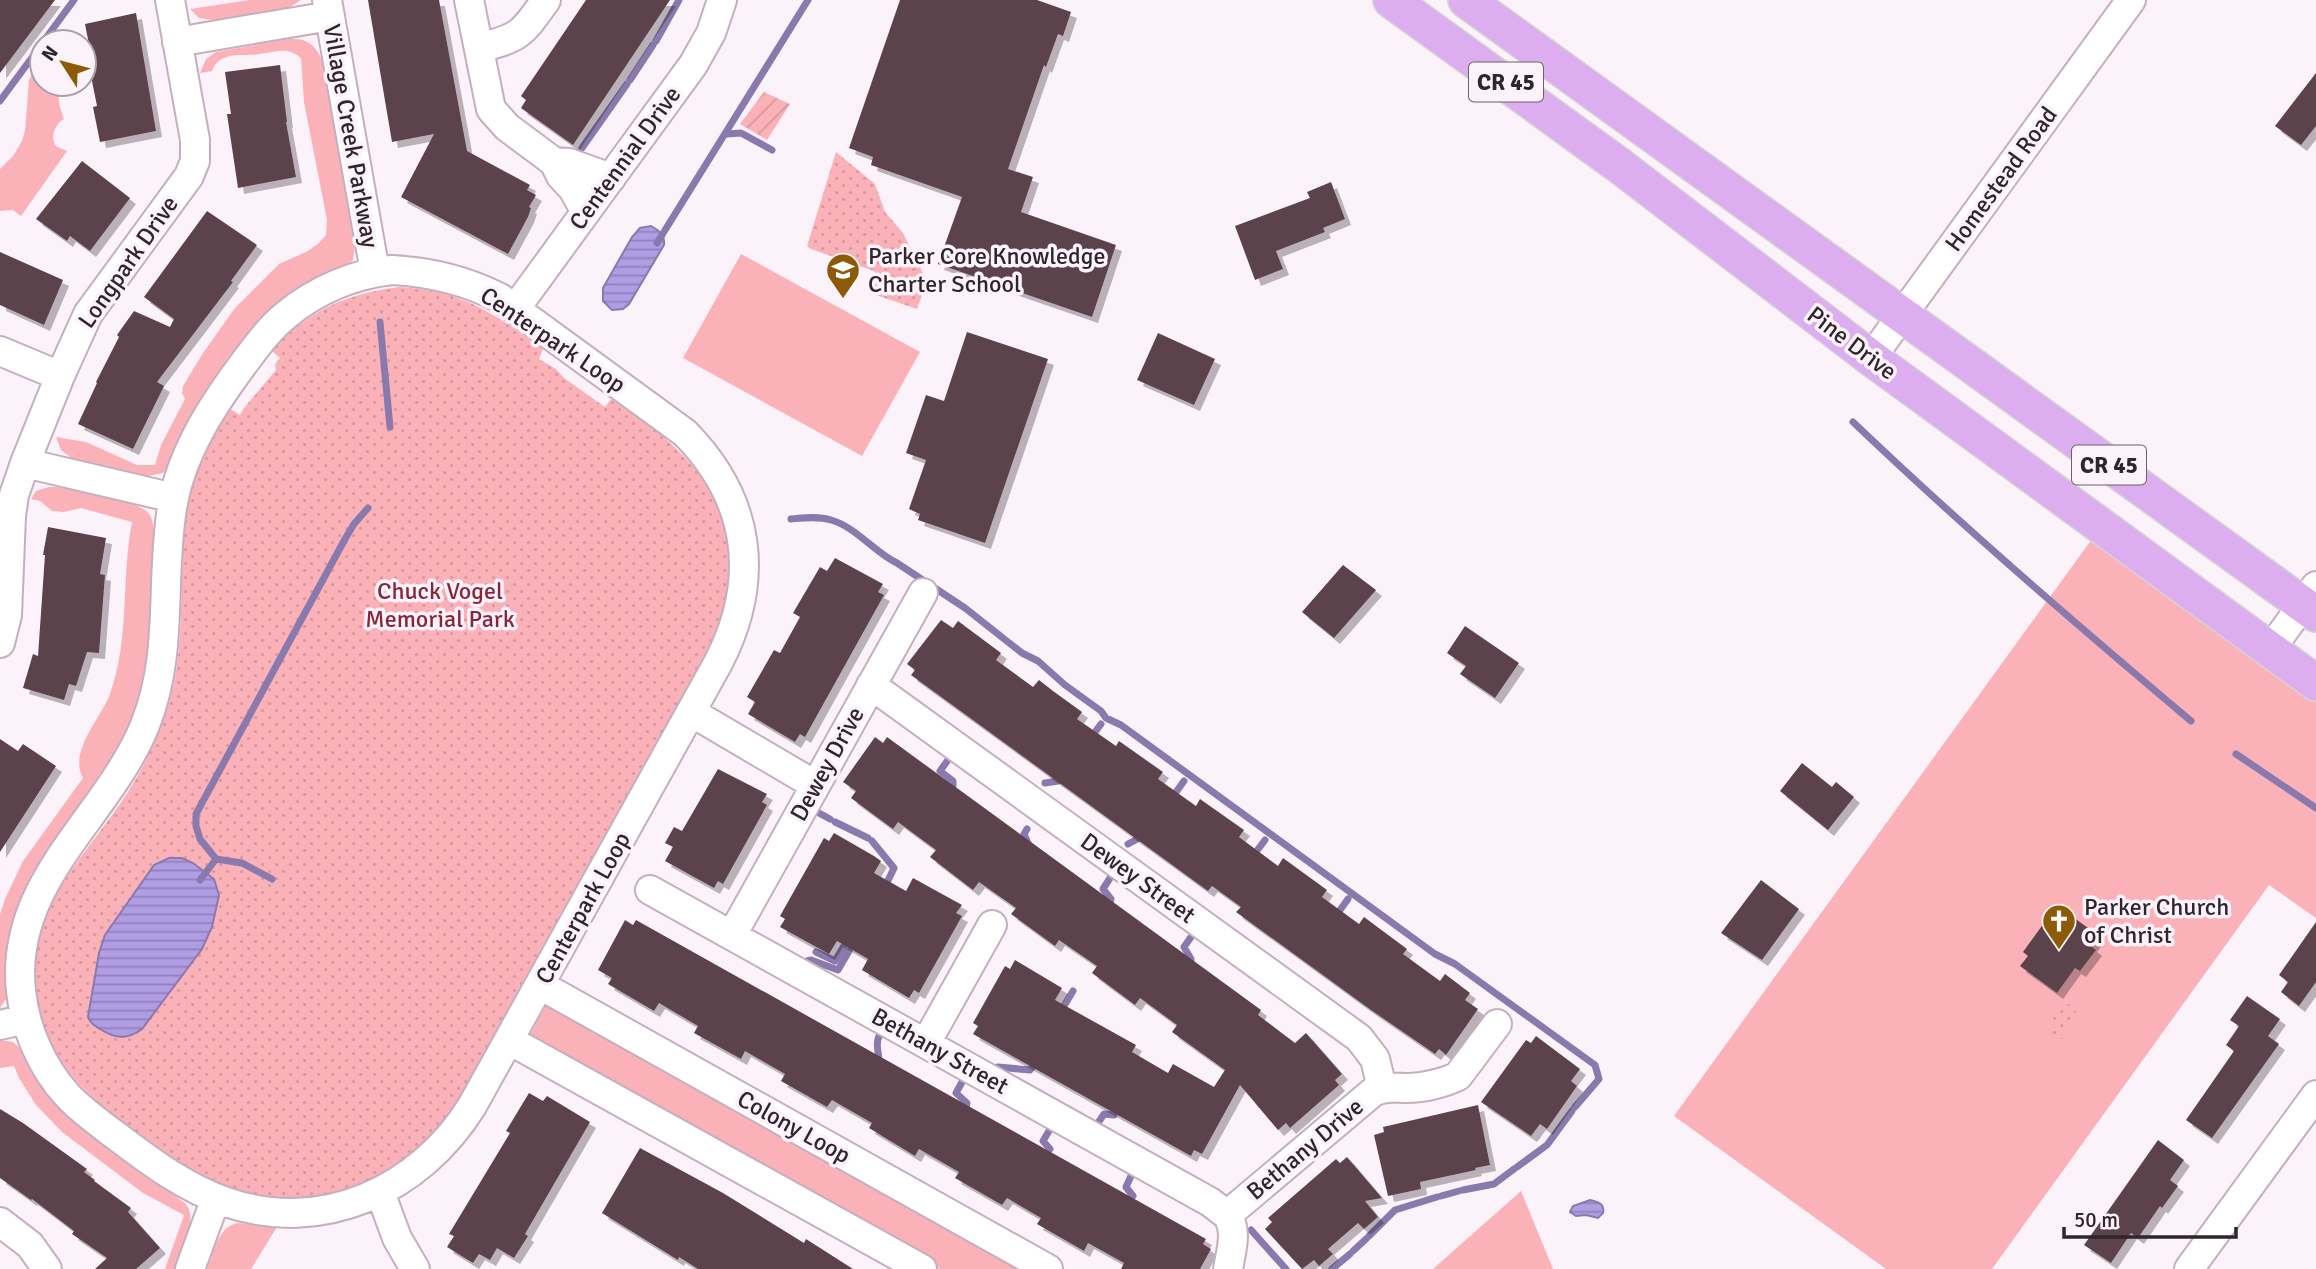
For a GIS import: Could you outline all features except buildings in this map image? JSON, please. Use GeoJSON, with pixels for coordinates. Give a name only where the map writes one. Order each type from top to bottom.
{"type":"FeatureCollection","features":[{"type":"Feature","properties":{"kind":"main road","name":"Pine Drive"},"geometry":{"type":"LineString","coordinates":[[1391,0],[1630,174],[1871,358],[2316,683]]}},
{"type":"Feature","properties":{"kind":"main road","name":"Pine Drive"},"geometry":{"type":"LineString","coordinates":[[1466,0],[1902,316],[2312,602]]}},
{"type":"Feature","properties":{"kind":"street","name":"Longpark Drive"},"geometry":{"type":"LineString","coordinates":[[0,643],[7,615],[4,576],[12,506],[25,463],[60,376],[88,314],[189,176],[193,166],[195,140],[170,0]]}},
{"type":"Feature","properties":{"kind":"street"},"geometry":{"type":"LineString","coordinates":[[469,0],[489,104],[494,115],[507,128],[554,162],[586,212]]}},
{"type":"Feature","properties":{"kind":"street"},"geometry":{"type":"LineString","coordinates":[[479,48],[517,36],[546,0]]}},
{"type":"Feature","properties":{"kind":"street","name":"Centennial Drive"},"geometry":{"type":"LineString","coordinates":[[515,309],[700,54],[711,33],[722,0]]}},
{"type":"Feature","properties":{"kind":"street","name":"Homestead Road"},"geometry":{"type":"LineString","coordinates":[[1871,358],[2132,0]]}},
{"type":"Feature","properties":{"kind":"street"},"geometry":{"type":"LineString","coordinates":[[177,42],[328,8]]}},
{"type":"Feature","properties":{"kind":"street","name":"Village Creek Parkway"},"geometry":{"type":"LineString","coordinates":[[328,8],[375,272]]}},
{"type":"Feature","properties":{"kind":"street"},"geometry":{"type":"LineString","coordinates":[[554,162],[569,163],[611,178]]}},
{"type":"Feature","properties":{"kind":"street","name":"Centerpark Loop"},"geometry":{"type":"LineString","coordinates":[[393,270],[444,276],[482,289],[515,309],[685,433],[712,464],[729,494],[743,545],[742,602],[727,645],[691,712],[509,1041],[466,1116],[444,1144],[411,1174],[380,1192],[331,1207],[293,1212],[249,1208],[216,1198],[168,1173],[71,1100],[50,1071],[33,1039],[13,1022],[21,993],[20,966],[24,934],[35,901],[54,866],[120,776],[140,738],[156,695],[165,643],[168,546],[174,498],[190,451],[208,415],[265,336],[286,314],[335,285],[375,272],[393,270]]}},
{"type":"Feature","properties":{"kind":"street"},"geometry":{"type":"LineString","coordinates":[[0,351],[60,376]]}},
{"type":"Feature","properties":{"kind":"street"},"geometry":{"type":"LineString","coordinates":[[25,463],[174,498]]}},
{"type":"Feature","properties":{"kind":"street","name":"Dewey Drive"},"geometry":{"type":"LineString","coordinates":[[732,935],[923,593]]}},
{"type":"Feature","properties":{"kind":"street"},"geometry":{"type":"LineString","coordinates":[[2270,650],[2312,602]]}},
{"type":"Feature","properties":{"kind":"street","name":"Dewey Street"},"geometry":{"type":"LineString","coordinates":[[871,685],[1359,1038],[1375,1059],[1382,1088]]}},
{"type":"Feature","properties":{"kind":"street"},"geometry":{"type":"LineString","coordinates":[[691,712],[816,785]]}},
{"type":"Feature","properties":{"kind":"street","name":"Bethany Street"},"geometry":{"type":"LineString","coordinates":[[650,890],[1210,1202],[1227,1215]]}},
{"type":"Feature","properties":{"kind":"street"},"geometry":{"type":"LineString","coordinates":[[926,1043],[992,925]]}},
{"type":"Feature","properties":{"kind":"street","name":"Colony Loop"},"geometry":{"type":"LineString","coordinates":[[540,985],[1048,1269]]}},
{"type":"Feature","properties":{"kind":"street","name":"Bethany Drive"},"geometry":{"type":"LineString","coordinates":[[1228,1269],[1233,1233],[1232,1223],[1227,1215],[1363,1099],[1382,1088],[1412,1088],[1453,1079],[1465,1069],[1497,1024]]}},
{"type":"Feature","properties":{"kind":"street"},"geometry":{"type":"LineString","coordinates":[[509,1041],[922,1269]]}},
{"type":"Feature","properties":{"kind":"street"},"geometry":{"type":"LineString","coordinates":[[2189,1269],[2316,1095]]}},
{"type":"Feature","properties":{"kind":"street"},"geometry":{"type":"LineString","coordinates":[[380,1192],[397,1238],[415,1269]]}},
{"type":"Feature","properties":{"kind":"street"},"geometry":{"type":"LineString","coordinates":[[190,1269],[216,1198]]}},
{"type":"Feature","properties":{"kind":"street"},"geometry":{"type":"LineString","coordinates":[[0,1222],[30,1245],[47,1269]]}},
{"type":"Feature","properties":{"kind":"green space"},"geometry":{"type":"Polygon","coordinates":[[[250,0],[301,0],[288,8],[213,20],[199,18],[190,9],[250,0]]]}},
{"type":"Feature","properties":{"kind":"green space"},"geometry":{"type":"Polygon","coordinates":[[[290,39],[310,43],[322,60],[355,245],[353,260],[284,298],[253,328],[194,410],[168,468],[163,473],[148,476],[74,460],[61,450],[56,437],[86,442],[137,465],[155,465],[161,445],[185,399],[183,386],[235,308],[279,264],[306,252],[326,235],[327,220],[304,102],[301,58],[291,52],[281,51],[232,56],[220,60],[212,71],[200,73],[206,59],[216,52],[290,39]]]}},
{"type":"Feature","properties":{"kind":"green space"},"geometry":{"type":"Polygon","coordinates":[[[764,92],[790,104],[767,140],[740,124],[764,92]]]}},
{"type":"Feature","properties":{"kind":"green space"},"geometry":{"type":"Polygon","coordinates":[[[28,93],[28,98],[58,98],[64,119],[54,131],[53,139],[57,146],[67,151],[21,216],[13,210],[0,211],[0,169],[13,156],[25,131],[28,93]]]}},
{"type":"Feature","properties":{"kind":"green space"},"geometry":{"type":"Polygon","coordinates":[[[836,152],[875,184],[885,212],[903,233],[927,281],[917,309],[873,294],[871,289],[876,275],[874,271],[807,246],[836,152]]]}},
{"type":"Feature","properties":{"kind":"green space"},"geometry":{"type":"Polygon","coordinates":[[[741,254],[920,352],[862,456],[683,358],[741,254]]]}},
{"type":"Feature","properties":{"kind":"green space","name":"Chuck Vogel Memorial Park"},"geometry":{"type":"Polygon","coordinates":[[[400,287],[442,293],[493,315],[543,349],[539,359],[556,369],[564,378],[605,407],[611,399],[668,441],[690,463],[707,486],[720,512],[728,541],[730,574],[725,610],[707,655],[457,1103],[440,1127],[420,1148],[397,1166],[346,1189],[319,1195],[263,1195],[236,1190],[188,1169],[158,1150],[81,1086],[67,1070],[47,1035],[36,991],[36,959],[42,930],[52,903],[134,782],[152,748],[166,712],[179,649],[183,541],[188,506],[204,456],[220,424],[230,409],[240,415],[276,370],[275,364],[280,358],[272,351],[299,325],[329,306],[346,299],[400,287]]]}},
{"type":"Feature","properties":{"kind":"green space"},"geometry":{"type":"Polygon","coordinates":[[[49,487],[116,499],[137,506],[149,514],[154,530],[152,623],[138,703],[117,751],[27,884],[14,917],[8,947],[7,998],[0,1008],[0,914],[23,861],[83,778],[79,768],[80,757],[87,735],[110,694],[123,630],[132,522],[81,508],[64,512],[52,511],[40,501],[31,499],[36,491],[49,487]]]}},
{"type":"Feature","properties":{"kind":"green space"},"geometry":{"type":"Polygon","coordinates":[[[2092,539],[2316,702],[2316,918],[2269,885],[1992,1269],[1886,1269],[1674,1116],[2092,539]]]}},
{"type":"Feature","properties":{"kind":"green space"},"geometry":{"type":"Polygon","coordinates":[[[548,1002],[1028,1269],[940,1269],[527,1040],[548,1002]]]}},
{"type":"Feature","properties":{"kind":"green space"},"geometry":{"type":"Polygon","coordinates":[[[2069,1004],[2076,1011],[2075,1019],[2064,1039],[2059,1039],[2051,1030],[2050,1019],[2064,1005],[2069,1004]]]}},
{"type":"Feature","properties":{"kind":"green space"},"geometry":{"type":"Polygon","coordinates":[[[0,1040],[13,1042],[20,1048],[46,1093],[70,1119],[186,1204],[190,1211],[190,1228],[174,1269],[165,1269],[184,1215],[143,1193],[62,1132],[36,1105],[14,1066],[0,1068],[0,1040]]]}},
{"type":"Feature","properties":{"kind":"green space"},"geometry":{"type":"Polygon","coordinates":[[[1521,1191],[1553,1269],[1433,1269],[1521,1191]]]}},
{"type":"Feature","properties":{"kind":"green space"},"geometry":{"type":"Polygon","coordinates":[[[238,1223],[277,1227],[251,1269],[207,1269],[221,1234],[231,1225],[238,1223]]]}},
{"type":"Feature","properties":{"kind":"shaded area"},"geometry":{"type":"Polygon","coordinates":[[[651,226],[661,234],[664,245],[629,304],[623,309],[612,310],[603,301],[603,288],[632,237],[640,228],[651,226]]]}},
{"type":"Feature","properties":{"kind":"shaded area"},"geometry":{"type":"Polygon","coordinates":[[[169,858],[182,858],[193,863],[214,879],[219,895],[212,927],[202,949],[142,1029],[121,1037],[111,1035],[94,1025],[88,1017],[99,953],[105,935],[154,865],[169,858]]]}},
{"type":"Feature","properties":{"kind":"shaded area"},"geometry":{"type":"Polygon","coordinates":[[[1590,1200],[1603,1207],[1603,1213],[1598,1218],[1576,1216],[1570,1212],[1573,1206],[1590,1200]]]}},
{"type":"Feature","properties":{"kind":"waterway"},"geometry":{"type":"LineString","coordinates":[[53,28],[74,0]]}},
{"type":"Feature","properties":{"kind":"waterway"},"geometry":{"type":"LineString","coordinates":[[656,41],[679,0]]}},
{"type":"Feature","properties":{"kind":"waterway"},"geometry":{"type":"LineString","coordinates":[[657,243],[808,0]]}},
{"type":"Feature","properties":{"kind":"waterway"},"geometry":{"type":"LineString","coordinates":[[630,80],[653,45]]}},
{"type":"Feature","properties":{"kind":"waterway"},"geometry":{"type":"LineString","coordinates":[[0,101],[28,63]]}},
{"type":"Feature","properties":{"kind":"waterway"},"geometry":{"type":"LineString","coordinates":[[582,148],[627,84]]}},
{"type":"Feature","properties":{"kind":"waterway"},"geometry":{"type":"LineString","coordinates":[[727,134],[741,133],[772,150]]}},
{"type":"Feature","properties":{"kind":"waterway"},"geometry":{"type":"LineString","coordinates":[[380,322],[390,427]]}},
{"type":"Feature","properties":{"kind":"waterway"},"geometry":{"type":"LineString","coordinates":[[1853,422],[2020,574],[2191,721]]}},
{"type":"Feature","properties":{"kind":"waterway"},"geometry":{"type":"LineString","coordinates":[[272,879],[242,863],[216,859],[200,839],[196,814],[345,539],[368,508]]}},
{"type":"Feature","properties":{"kind":"waterway"},"geometry":{"type":"LineString","coordinates":[[791,519],[826,519],[849,528],[965,608],[1022,653],[1038,661],[1101,711],[1106,718],[1121,725],[1435,954],[1455,964],[1595,1065],[1599,1079],[1575,1107]]}},
{"type":"Feature","properties":{"kind":"waterway"},"geometry":{"type":"LineString","coordinates":[[1090,739],[1101,724]]}},
{"type":"Feature","properties":{"kind":"waterway"},"geometry":{"type":"LineString","coordinates":[[2236,754],[2316,808]]}},
{"type":"Feature","properties":{"kind":"waterway"},"geometry":{"type":"LineString","coordinates":[[948,760],[940,771],[953,781],[949,791]]}},
{"type":"Feature","properties":{"kind":"waterway"},"geometry":{"type":"LineString","coordinates":[[1045,783],[1058,781],[1063,776]]}},
{"type":"Feature","properties":{"kind":"waterway"},"geometry":{"type":"LineString","coordinates":[[1171,799],[1184,781]]}},
{"type":"Feature","properties":{"kind":"waterway"},"geometry":{"type":"LineString","coordinates":[[819,813],[830,819]]}},
{"type":"Feature","properties":{"kind":"waterway"},"geometry":{"type":"LineString","coordinates":[[835,822],[868,838]]}},
{"type":"Feature","properties":{"kind":"waterway"},"geometry":{"type":"LineString","coordinates":[[1027,829],[1024,834],[1030,848]]}},
{"type":"Feature","properties":{"kind":"waterway"},"geometry":{"type":"LineString","coordinates":[[1128,844],[1143,836]]}},
{"type":"Feature","properties":{"kind":"waterway"},"geometry":{"type":"LineString","coordinates":[[1253,856],[1265,840]]}},
{"type":"Feature","properties":{"kind":"waterway"},"geometry":{"type":"LineString","coordinates":[[872,841],[894,868],[884,889]]}},
{"type":"Feature","properties":{"kind":"waterway"},"geometry":{"type":"LineString","coordinates":[[200,880],[216,859]]}},
{"type":"Feature","properties":{"kind":"waterway"},"geometry":{"type":"LineString","coordinates":[[1109,909],[1111,899],[1103,889],[1110,878]]}},
{"type":"Feature","properties":{"kind":"waterway"},"geometry":{"type":"LineString","coordinates":[[1335,917],[1348,899]]}},
{"type":"Feature","properties":{"kind":"waterway"},"geometry":{"type":"LineString","coordinates":[[1190,968],[1191,959],[1184,947],[1191,937]]}},
{"type":"Feature","properties":{"kind":"waterway"},"geometry":{"type":"LineString","coordinates":[[816,952],[835,961],[848,939]]}},
{"type":"Feature","properties":{"kind":"waterway"},"geometry":{"type":"LineString","coordinates":[[807,961],[838,970],[849,951]]}},
{"type":"Feature","properties":{"kind":"waterway"},"geometry":{"type":"LineString","coordinates":[[1061,1011],[1073,991]]}},
{"type":"Feature","properties":{"kind":"waterway"},"geometry":{"type":"LineString","coordinates":[[878,1064],[879,1036]]}},
{"type":"Feature","properties":{"kind":"waterway"},"geometry":{"type":"LineString","coordinates":[[998,1067],[1030,1070],[1037,1062]]}},
{"type":"Feature","properties":{"kind":"waterway"},"geometry":{"type":"LineString","coordinates":[[962,1082],[956,1093],[967,1103],[965,1113]]}},
{"type":"Feature","properties":{"kind":"waterway"},"geometry":{"type":"LineString","coordinates":[[1517,1167],[1547,1145],[1572,1111]]}},
{"type":"Feature","properties":{"kind":"waterway"},"geometry":{"type":"LineString","coordinates":[[1098,1123],[1104,1114],[1114,1115]]}},
{"type":"Feature","properties":{"kind":"waterway"},"geometry":{"type":"LineString","coordinates":[[1049,1131],[1043,1141],[1050,1149]]}},
{"type":"Feature","properties":{"kind":"waterway"},"geometry":{"type":"LineString","coordinates":[[1463,1190],[1494,1184],[1514,1169]]}},
{"type":"Feature","properties":{"kind":"waterway"},"geometry":{"type":"LineString","coordinates":[[1131,1176],[1126,1187],[1133,1196]]}},
{"type":"Feature","properties":{"kind":"waterway"},"geometry":{"type":"LineString","coordinates":[[1441,1196],[1459,1191]]}},
{"type":"Feature","properties":{"kind":"waterway"},"geometry":{"type":"LineString","coordinates":[[1369,1236],[1395,1210],[1437,1197]]}},
{"type":"Feature","properties":{"kind":"waterway"},"geometry":{"type":"LineString","coordinates":[[1251,1230],[1286,1269]]}},
{"type":"Feature","properties":{"kind":"waterway"},"geometry":{"type":"LineString","coordinates":[[1353,1251],[1366,1239]]}},
{"type":"Feature","properties":{"kind":"waterway"},"geometry":{"type":"LineString","coordinates":[[1332,1269],[1350,1254]]}},
{"type":"Feature","properties":{"kind":"place","name":"Parker Core Knowledge Charter School"},"geometry":{"type":"Point","coordinates":[843,300]}},
{"type":"Feature","properties":{"kind":"place","name":"Parker Church of Christ"},"geometry":{"type":"Point","coordinates":[2059,951]}}]}
